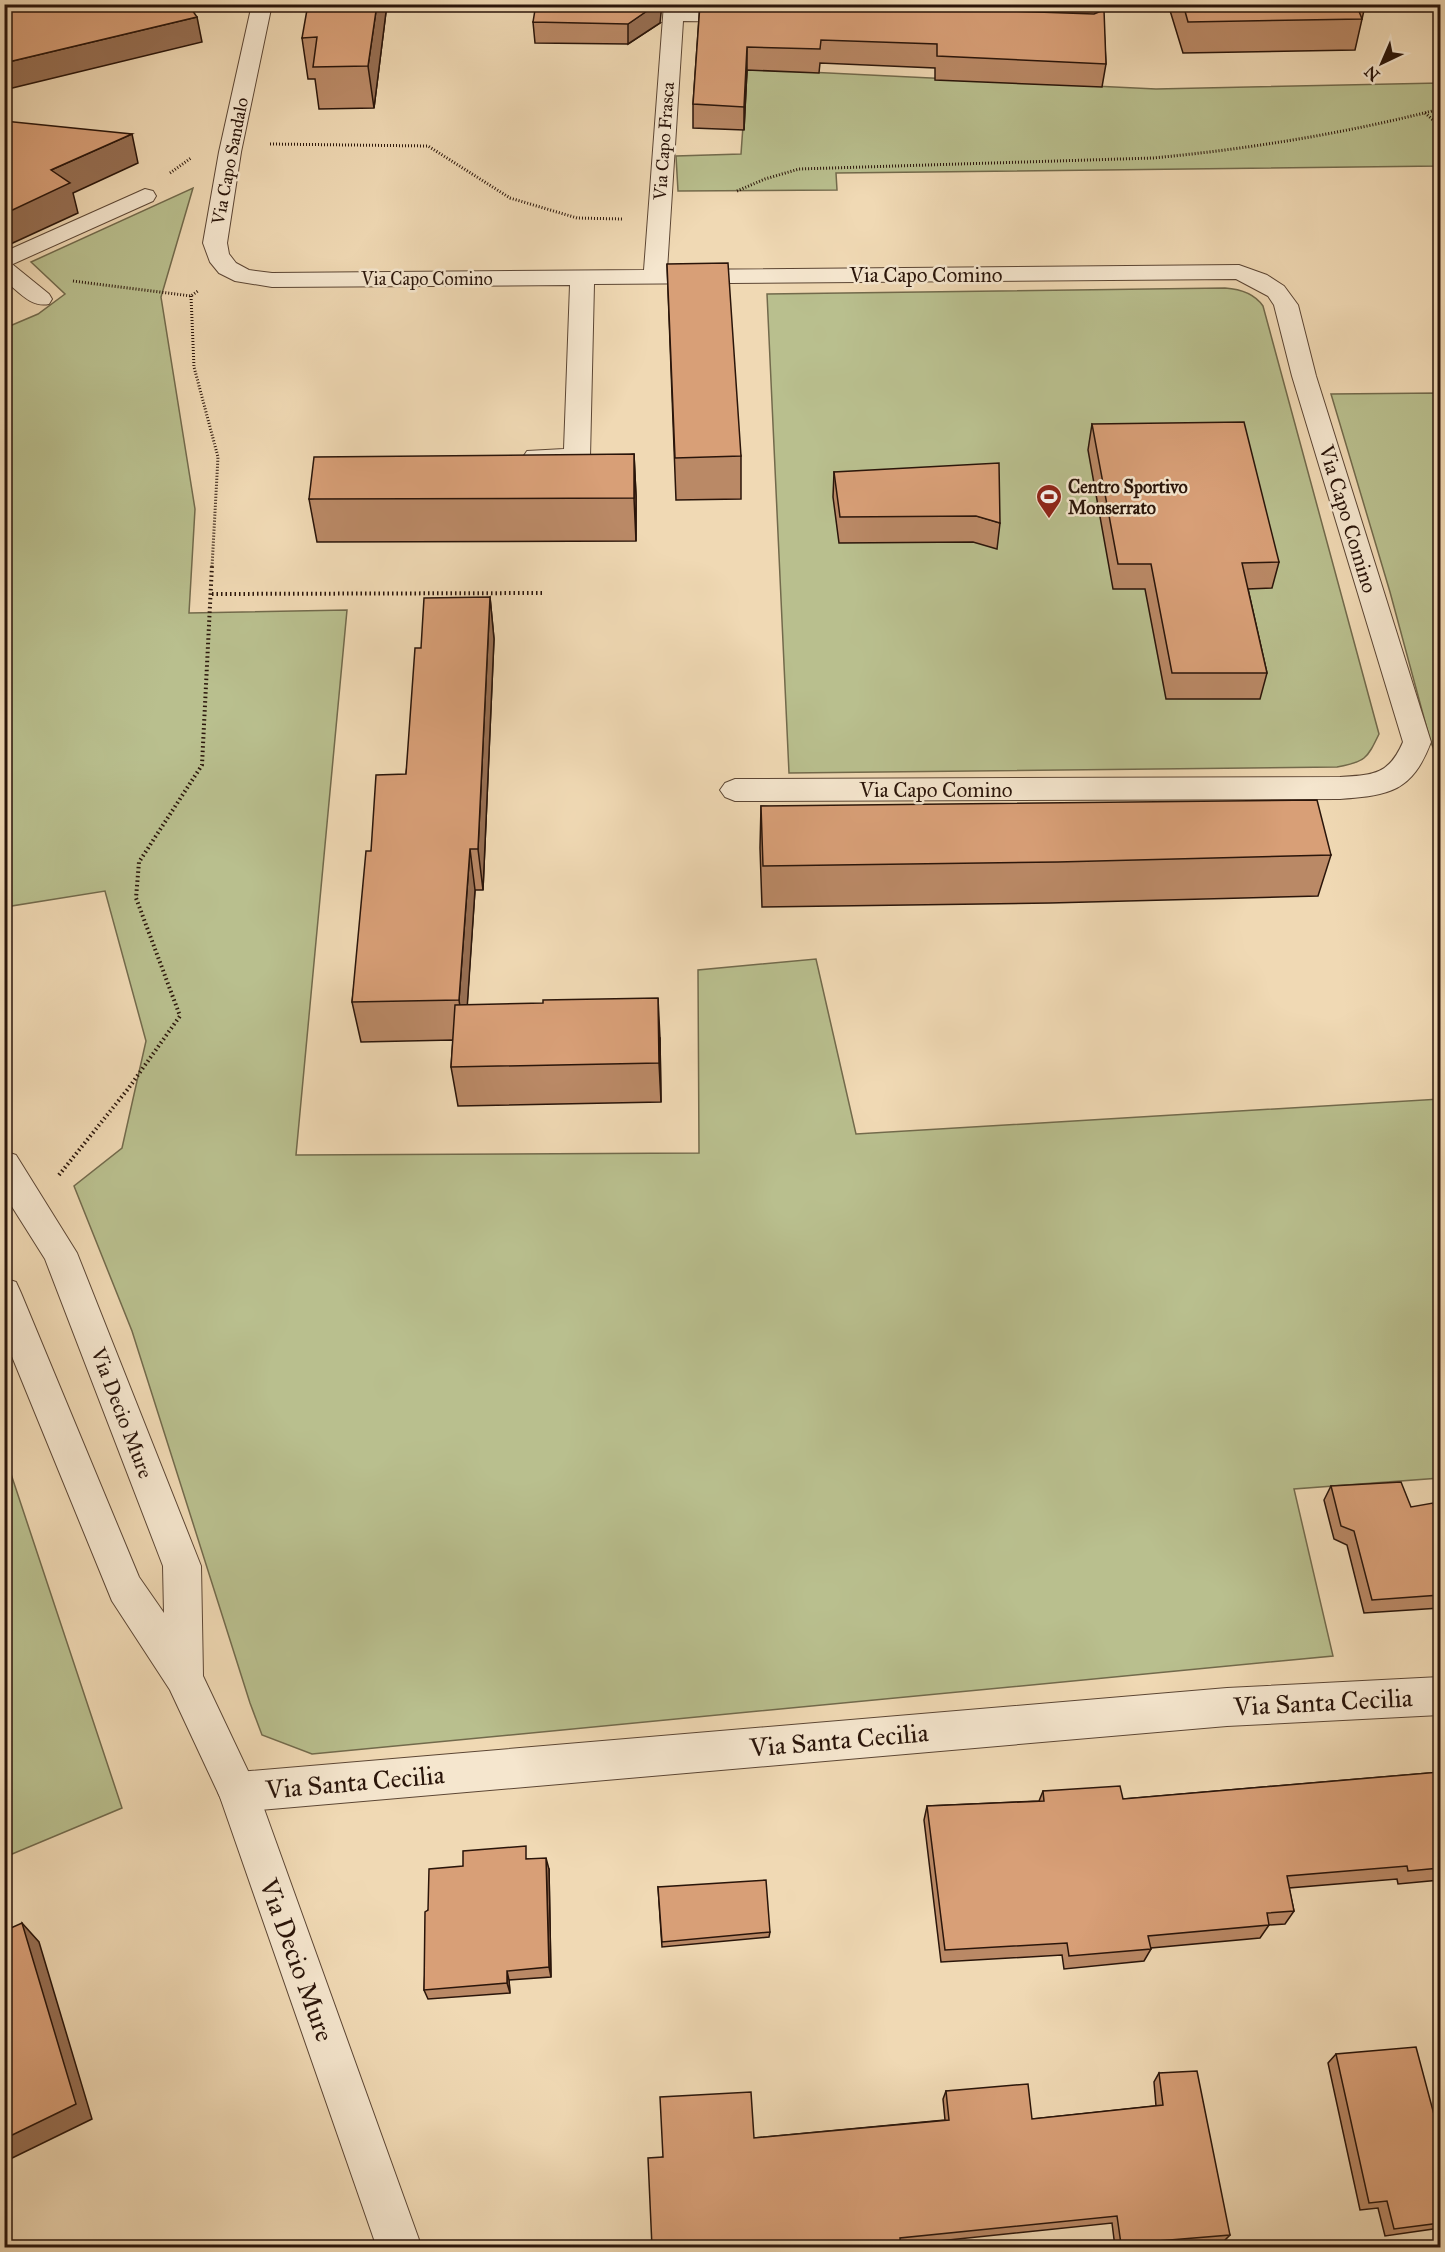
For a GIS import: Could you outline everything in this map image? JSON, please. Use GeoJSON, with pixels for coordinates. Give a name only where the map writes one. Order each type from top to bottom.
{"type":"FeatureCollection","features":[{"type":"Feature","properties":{"kind":"street","name":"Via Capo Sandalo"},"geometry":{"type":"LineString","coordinates":[[228,270],[217,256],[215,243],[262,4]]}},
{"type":"Feature","properties":{"kind":"street"},"geometry":{"type":"LineString","coordinates":[[674,9],[765,17]]}},
{"type":"Feature","properties":{"kind":"street","name":"Via Capo Frasca"},"geometry":{"type":"LineString","coordinates":[[655,277],[674,9]]}},
{"type":"Feature","properties":{"kind":"street"},"geometry":{"type":"LineString","coordinates":[[4,261],[145,196]]}},
{"type":"Feature","properties":{"kind":"street","name":"Via Capo Comino"},"geometry":{"type":"LineString","coordinates":[[228,270],[246,277],[272,280],[1239,272],[1259,280],[1276,291],[1286,305],[1304,376],[1417,742],[1410,762],[1395,779],[1373,786],[1340,788],[735,790]]}},
{"type":"Feature","properties":{"kind":"street"},"geometry":{"type":"LineString","coordinates":[[508,457],[577,457],[582,278]]}},
{"type":"Feature","properties":{"kind":"street","name":"Via Decio Mure"},"geometry":{"type":"LineString","coordinates":[[4,1165],[60,1253],[182,1566],[184,1677]]}},
{"type":"Feature","properties":{"kind":"street","name":"Via Decio Mure"},"geometry":{"type":"LineString","coordinates":[[4,1293],[12,1331],[125,1588],[184,1677],[238,1792],[400,2247]]}},
{"type":"Feature","properties":{"kind":"street","name":"Via Santa Cecilia"},"geometry":{"type":"LineString","coordinates":[[238,1792],[1227,1707],[1440,1696]]}},
{"type":"Feature","properties":{"kind":"lane"},"geometry":{"type":"LineString","coordinates":[[4,269],[34,294]]}},
{"type":"Feature","properties":{"kind":"path"},"geometry":{"type":"LineString","coordinates":[[736,191],[799,169],[1141,158],[1196,154],[1386,123],[1440,109]]}},
{"type":"Feature","properties":{"kind":"path"},"geometry":{"type":"LineString","coordinates":[[1425,113],[1440,126]]}},
{"type":"Feature","properties":{"kind":"path"},"geometry":{"type":"LineString","coordinates":[[233,143],[428,146],[510,198],[577,218],[658,219]]}},
{"type":"Feature","properties":{"kind":"path"},"geometry":{"type":"LineString","coordinates":[[34,294],[76,281],[191,296],[228,270]]}},
{"type":"Feature","properties":{"kind":"path"},"geometry":{"type":"LineString","coordinates":[[32,1209],[128,1089],[180,1016],[136,898],[139,862],[202,765],[218,457],[194,367],[191,296]]}},
{"type":"Feature","properties":{"kind":"path"},"geometry":{"type":"LineString","coordinates":[[212,594],[544,593]]}},
{"type":"Feature","properties":{"kind":"green space"},"geometry":{"type":"Polygon","coordinates":[[[747,69],[1156,89],[1440,83],[1440,166],[836,173],[837,190],[678,191],[676,156],[741,154],[747,69]]]}},
{"type":"Feature","properties":{"kind":"green space"},"geometry":{"type":"Polygon","coordinates":[[[193,188],[161,297],[195,509],[189,613],[347,610],[296,1155],[699,1153],[698,970],[816,959],[856,1134],[1440,1099],[1440,1478],[1294,1489],[1333,1656],[312,1754],[262,1735],[132,1331],[74,1186],[122,1148],[146,1041],[105,891],[5,907],[5,328],[38,314],[65,294],[31,262],[193,188]]]}},
{"type":"Feature","properties":{"kind":"green space","name":"Centro Sportivo Monserrato"},"geometry":{"type":"Polygon","coordinates":[[[1225,288],[1246,292],[1263,306],[1379,734],[1368,754],[1359,761],[1337,767],[789,773],[767,294],[1225,288]]]}},
{"type":"Feature","properties":{"kind":"green space"},"geometry":{"type":"Polygon","coordinates":[[[1440,393],[1440,764],[1430,740],[1390,592],[1331,394],[1440,393]]]}},
{"type":"Feature","properties":{"kind":"green space"},"geometry":{"type":"Polygon","coordinates":[[[5,1456],[122,1808],[4,1857],[5,1456]]]}},
{"type":"Feature","properties":{"kind":"building"},"geometry":{"type":"Polygon","coordinates":[[[29,4],[188,4],[197,17],[4,63],[4,10],[29,4]]]}},
{"type":"Feature","properties":{"kind":"building"},"geometry":{"type":"Polygon","coordinates":[[[308,4],[377,4],[368,66],[313,67],[317,37],[302,38],[308,4]]]}},
{"type":"Feature","properties":{"kind":"building"},"geometry":{"type":"Polygon","coordinates":[[[536,4],[657,4],[628,24],[533,22],[536,4]]]}},
{"type":"Feature","properties":{"kind":"building"},"geometry":{"type":"Polygon","coordinates":[[[700,4],[814,4],[1094,14],[1104,10],[1106,64],[937,56],[937,44],[821,40],[820,49],[747,47],[744,107],[693,104],[700,4]]]}},
{"type":"Feature","properties":{"kind":"building"},"geometry":{"type":"Polygon","coordinates":[[[1183,4],[1365,4],[1365,6],[1357,6],[1362,19],[1188,22],[1183,4]]]}},
{"type":"Feature","properties":{"kind":"building"},"geometry":{"type":"Polygon","coordinates":[[[4,121],[132,134],[51,170],[70,183],[4,214],[4,121]]]}},
{"type":"Feature","properties":{"kind":"building"},"geometry":{"type":"Polygon","coordinates":[[[728,263],[741,456],[675,458],[667,264],[728,263]]]}},
{"type":"Feature","properties":{"kind":"building"},"geometry":{"type":"Polygon","coordinates":[[[1244,422],[1279,562],[1242,563],[1267,673],[1172,673],[1151,564],[1118,564],[1092,424],[1244,422]]]}},
{"type":"Feature","properties":{"kind":"building"},"geometry":{"type":"Polygon","coordinates":[[[634,454],[634,498],[309,499],[314,457],[634,454]]]}},
{"type":"Feature","properties":{"kind":"building"},"geometry":{"type":"Polygon","coordinates":[[[999,463],[1000,523],[976,516],[840,517],[834,472],[999,463]]]}},
{"type":"Feature","properties":{"kind":"building"},"geometry":{"type":"Polygon","coordinates":[[[490,597],[478,849],[470,849],[459,1000],[352,1002],[366,851],[371,851],[376,775],[406,774],[415,648],[421,648],[424,598],[490,597]]]}},
{"type":"Feature","properties":{"kind":"building"},"geometry":{"type":"Polygon","coordinates":[[[1317,800],[1331,855],[763,866],[761,806],[1317,800]]]}},
{"type":"Feature","properties":{"kind":"building"},"geometry":{"type":"Polygon","coordinates":[[[658,998],[659,1063],[451,1067],[455,1005],[543,1003],[543,1000],[658,998]]]}},
{"type":"Feature","properties":{"kind":"building"},"geometry":{"type":"Polygon","coordinates":[[[1401,1482],[1411,1507],[1433,1503],[1440,1530],[1440,1595],[1372,1600],[1354,1531],[1341,1526],[1331,1486],[1401,1482]]]}},
{"type":"Feature","properties":{"kind":"building"},"geometry":{"type":"Polygon","coordinates":[[[1440,1772],[1440,1868],[1408,1871],[1407,1866],[1287,1876],[1294,1911],[1267,1913],[1269,1925],[1148,1936],[1151,1949],[1069,1956],[1067,1943],[945,1950],[927,1806],[1044,1801],[1043,1791],[1120,1786],[1123,1799],[1440,1772]]]}},
{"type":"Feature","properties":{"kind":"building"},"geometry":{"type":"Polygon","coordinates":[[[526,1846],[526,1859],[546,1858],[549,1967],[507,1971],[507,1983],[424,1990],[425,1912],[428,1910],[429,1869],[463,1866],[463,1851],[526,1846]]]}},
{"type":"Feature","properties":{"kind":"building"},"geometry":{"type":"Polygon","coordinates":[[[766,1880],[770,1932],[662,1942],[658,1887],[766,1880]]]}},
{"type":"Feature","properties":{"kind":"building"},"geometry":{"type":"Polygon","coordinates":[[[22,1923],[76,2104],[4,2139],[4,1931],[22,1923]]]}},
{"type":"Feature","properties":{"kind":"building"},"geometry":{"type":"Polygon","coordinates":[[[1416,2047],[1440,2137],[1440,2223],[1394,2229],[1387,2201],[1369,2203],[1336,2054],[1416,2047]]]}},
{"type":"Feature","properties":{"kind":"building"},"geometry":{"type":"Polygon","coordinates":[[[1197,2071],[1230,2235],[1121,2244],[1117,2216],[900,2238],[901,2247],[652,2247],[648,2158],[663,2157],[660,2097],[751,2092],[754,2138],[949,2120],[946,2091],[1028,2084],[1032,2119],[1163,2105],[1159,2073],[1197,2071]]]}},
{"type":"Feature","properties":{"kind":"place","name":"Centro Sportivo Monserrato"},"geometry":{"type":"Point","coordinates":[1049,520]}}]}
